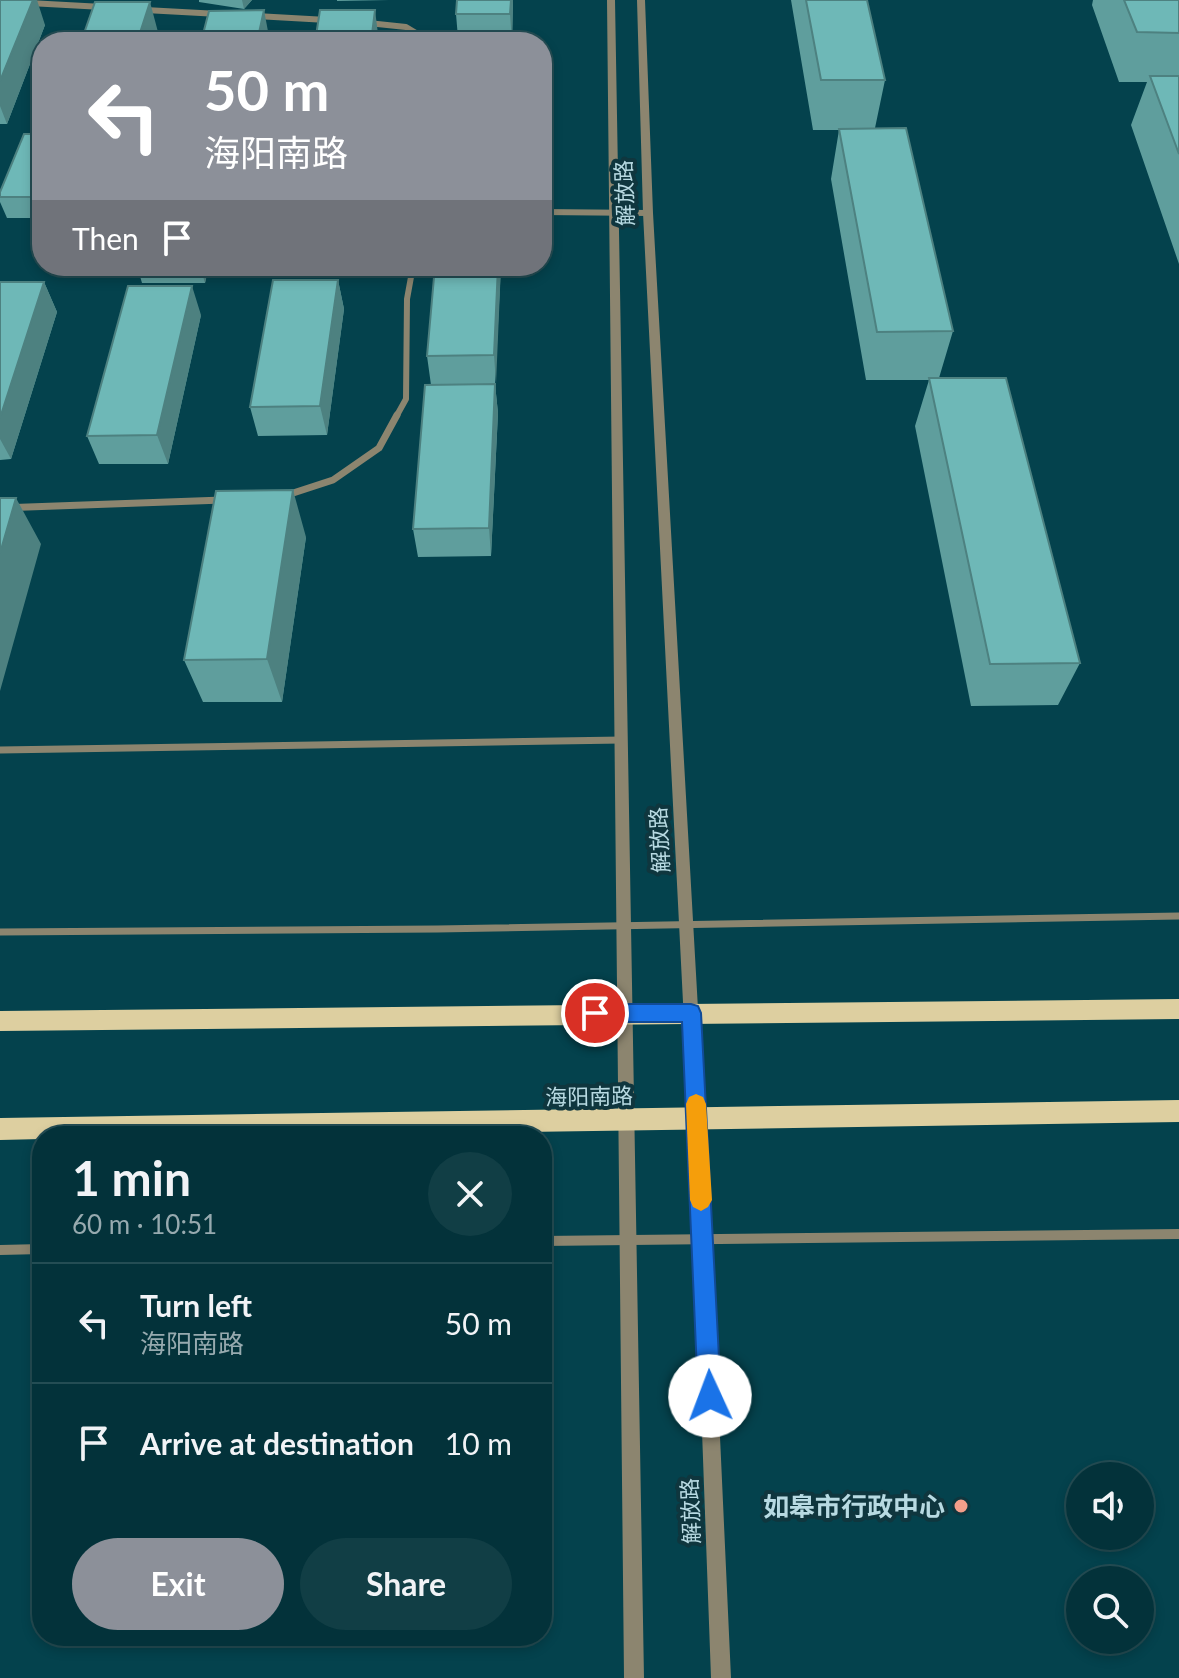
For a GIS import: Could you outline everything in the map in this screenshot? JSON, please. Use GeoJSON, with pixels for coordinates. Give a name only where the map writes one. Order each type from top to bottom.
{"type":"FeatureCollection","features":[{"type":"Feature","properties":{"kind":"main road"},"geometry":{"type":"LineString","coordinates":[[0,1021],[626,1012],[1179,1009]]}},
{"type":"Feature","properties":{"kind":"main road","name":"海阳南路"},"geometry":{"type":"LineString","coordinates":[[234,1126],[1179,1111]]}},
{"type":"Feature","properties":{"kind":"main road","name":"海阳南路"},"geometry":{"type":"LineString","coordinates":[[0,1129],[32,1129]]}},
{"type":"Feature","properties":{"kind":"street","name":"解放路"},"geometry":{"type":"LineString","coordinates":[[611,0],[634,1678]]}},
{"type":"Feature","properties":{"kind":"street","name":"解放路"},"geometry":{"type":"LineString","coordinates":[[641,0],[648,213],[688,926],[721,1678]]}},
{"type":"Feature","properties":{"kind":"street"},"geometry":{"type":"LineString","coordinates":[[16,2],[112,8]]}},
{"type":"Feature","properties":{"kind":"street"},"geometry":{"type":"LineString","coordinates":[[144,10],[223,14]]}},
{"type":"Feature","properties":{"kind":"street"},"geometry":{"type":"LineString","coordinates":[[255,16],[335,21]]}},
{"type":"Feature","properties":{"kind":"street"},"geometry":{"type":"LineString","coordinates":[[365,23],[406,27],[414,32]]}},
{"type":"Feature","properties":{"kind":"street"},"geometry":{"type":"LineString","coordinates":[[552,212],[648,213]]}},
{"type":"Feature","properties":{"kind":"street"},"geometry":{"type":"LineString","coordinates":[[278,498],[333,480],[379,448],[406,399],[407,299],[411,276]]}},
{"type":"Feature","properties":{"kind":"street"},"geometry":{"type":"LineString","coordinates":[[0,508],[232,499]]}},
{"type":"Feature","properties":{"kind":"street"},"geometry":{"type":"LineString","coordinates":[[0,750],[623,740]]}},
{"type":"Feature","properties":{"kind":"street"},"geometry":{"type":"LineString","coordinates":[[0,932],[688,926],[1179,916]]}},
{"type":"Feature","properties":{"kind":"street"},"geometry":{"type":"LineString","coordinates":[[552,1241],[1179,1234]]}},
{"type":"Feature","properties":{"kind":"street"},"geometry":{"type":"LineString","coordinates":[[0,1250],[32,1249]]}},
{"type":"Feature","properties":{"kind":"building"},"geometry":{"type":"Polygon","coordinates":[[[0,0],[33,0],[0,81],[0,0]]]}},
{"type":"Feature","properties":{"kind":"building"},"geometry":{"type":"Polygon","coordinates":[[[457,0],[511,0],[510,14],[456,14],[457,0]]]}},
{"type":"Feature","properties":{"kind":"building"},"geometry":{"type":"Polygon","coordinates":[[[806,0],[867,0],[885,80],[821,80],[806,0]]]}},
{"type":"Feature","properties":{"kind":"building"},"geometry":{"type":"Polygon","coordinates":[[[1124,0],[1179,0],[1179,33],[1137,32],[1124,0]]]}},
{"type":"Feature","properties":{"kind":"building"},"geometry":{"type":"Polygon","coordinates":[[[95,2],[150,2],[140,32],[84,32],[95,2]]]}},
{"type":"Feature","properties":{"kind":"building"},"geometry":{"type":"Polygon","coordinates":[[[264,10],[259,32],[204,32],[209,11],[264,10]]]}},
{"type":"Feature","properties":{"kind":"building"},"geometry":{"type":"Polygon","coordinates":[[[320,10],[375,10],[372,32],[317,32],[320,10]]]}},
{"type":"Feature","properties":{"kind":"building"},"geometry":{"type":"Polygon","coordinates":[[[1150,76],[1179,76],[1179,154],[1150,76]]]}},
{"type":"Feature","properties":{"kind":"building"},"geometry":{"type":"Polygon","coordinates":[[[906,128],[953,331],[877,332],[839,129],[906,128]]]}},
{"type":"Feature","properties":{"kind":"building"},"geometry":{"type":"Polygon","coordinates":[[[24,134],[32,134],[32,197],[0,197],[24,134]]]}},
{"type":"Feature","properties":{"kind":"building"},"geometry":{"type":"Polygon","coordinates":[[[434,276],[498,276],[494,355],[427,356],[434,276]]]}},
{"type":"Feature","properties":{"kind":"building"},"geometry":{"type":"Polygon","coordinates":[[[273,280],[338,280],[320,406],[250,407],[273,280]]]}},
{"type":"Feature","properties":{"kind":"building"},"geometry":{"type":"Polygon","coordinates":[[[0,282],[44,282],[0,418],[0,282]]]}},
{"type":"Feature","properties":{"kind":"building"},"geometry":{"type":"Polygon","coordinates":[[[128,286],[192,286],[157,435],[87,436],[128,286]]]}},
{"type":"Feature","properties":{"kind":"building"},"geometry":{"type":"Polygon","coordinates":[[[929,378],[1006,378],[1080,663],[990,664],[929,378]]]}},
{"type":"Feature","properties":{"kind":"building"},"geometry":{"type":"Polygon","coordinates":[[[495,384],[489,528],[413,529],[425,385],[495,384]]]}},
{"type":"Feature","properties":{"kind":"building"},"geometry":{"type":"Polygon","coordinates":[[[293,490],[267,659],[184,660],[216,491],[293,490]]]}},
{"type":"Feature","properties":{"kind":"building"},"geometry":{"type":"Polygon","coordinates":[[[0,498],[16,498],[0,553],[0,498]]]}},
{"type":"Feature","properties":{"kind":"slow traffic"},"geometry":{"type":"LineString","coordinates":[[696,1104],[701,1200]]}},
{"type":"Feature","properties":{"kind":"place","name":"如皋市行政中心"},"geometry":{"type":"Point","coordinates":[961,1506]}},
{"type":"Feature","properties":{"kind":"route"},"geometry":{"type":"LineString","coordinates":[[595,1013],[691,1013],[710,1396]]}}]}
